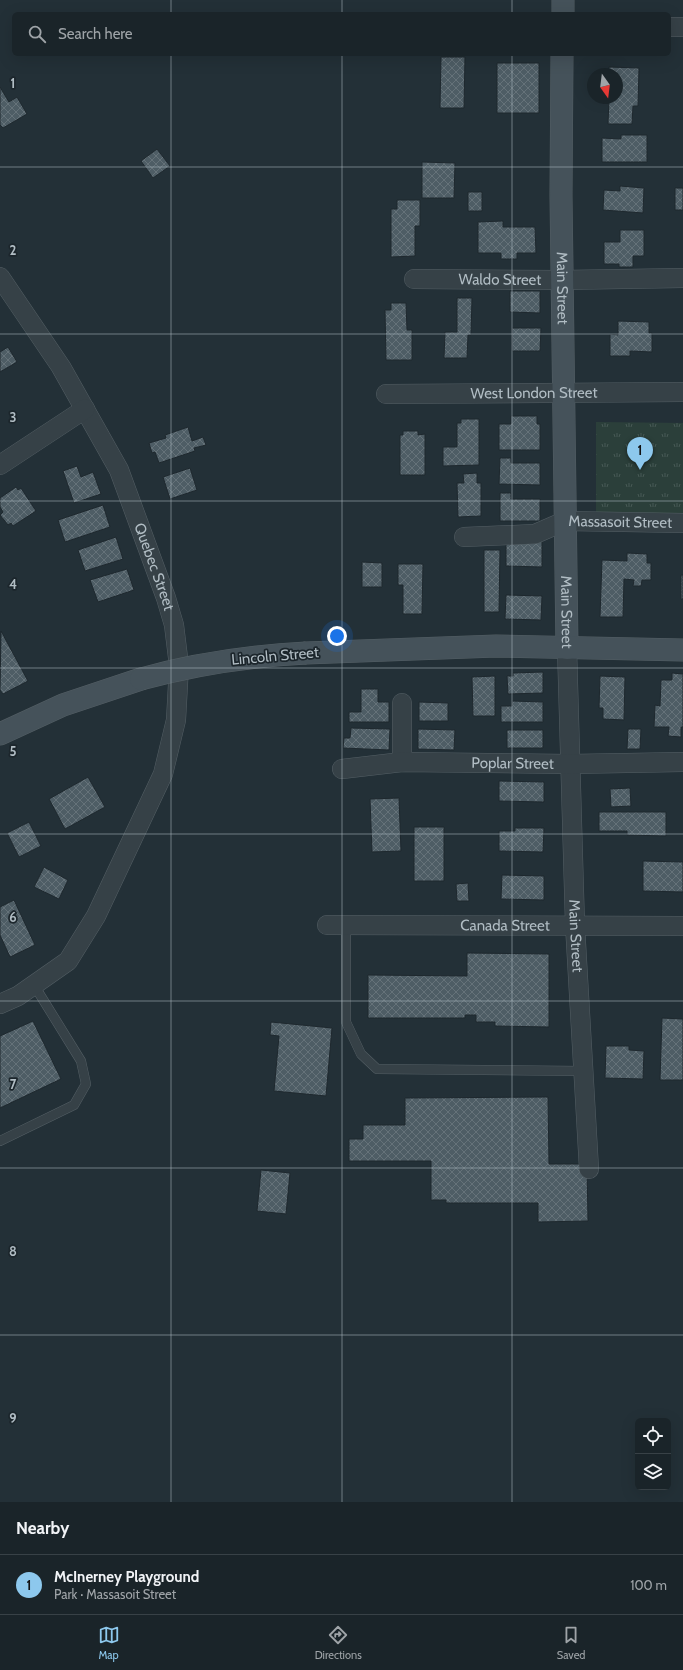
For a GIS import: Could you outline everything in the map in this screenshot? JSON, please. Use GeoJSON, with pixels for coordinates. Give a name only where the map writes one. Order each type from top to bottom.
{"type":"FeatureCollection","features":[{"type":"Feature","properties":{"kind":"street"},"geometry":{"type":"LineString","coordinates":[[562,12],[563,0]]}},
{"type":"Feature","properties":{"kind":"street"},"geometry":{"type":"LineString","coordinates":[[671,27],[683,27]]}},
{"type":"Feature","properties":{"kind":"street","name":"Main Street"},"geometry":{"type":"LineString","coordinates":[[562,56],[562,280],[567,648],[575,926],[589,1169]]}},
{"type":"Feature","properties":{"kind":"street","name":"Quebec Street"},"geometry":{"type":"LineString","coordinates":[[0,277],[61,367],[119,470],[166,598],[178,647],[179,666],[176,720],[163,774],[96,916],[68,961],[18,996],[0,1004]]}},
{"type":"Feature","properties":{"kind":"street","name":"Waldo Street"},"geometry":{"type":"LineString","coordinates":[[414,279],[562,280],[683,278]]}},
{"type":"Feature","properties":{"kind":"street","name":"West London Street"},"geometry":{"type":"LineString","coordinates":[[386,394],[683,392]]}},
{"type":"Feature","properties":{"kind":"street"},"geometry":{"type":"LineString","coordinates":[[0,465],[85,409]]}},
{"type":"Feature","properties":{"kind":"street","name":"Massasoit Street"},"geometry":{"type":"LineString","coordinates":[[464,537],[535,534],[565,521],[683,524]]}},
{"type":"Feature","properties":{"kind":"street","name":"Lincoln Street"},"geometry":{"type":"LineString","coordinates":[[0,734],[63,705],[141,679],[200,665],[238,659],[306,653],[496,646],[683,650]]}},
{"type":"Feature","properties":{"kind":"street"},"geometry":{"type":"LineString","coordinates":[[402,703],[402,762]]}},
{"type":"Feature","properties":{"kind":"street","name":"Poplar Street"},"geometry":{"type":"LineString","coordinates":[[342,769],[402,762],[570,764],[683,762]]}},
{"type":"Feature","properties":{"kind":"street","name":"Canada Street"},"geometry":{"type":"LineString","coordinates":[[328,925],[683,926]]}},
{"type":"Feature","properties":{"kind":"lane"},"geometry":{"type":"LineString","coordinates":[[346,925],[346,1022],[361,1054],[377,1069],[583,1071]]}},
{"type":"Feature","properties":{"kind":"lane"},"geometry":{"type":"LineString","coordinates":[[0,1141],[74,1105],[86,1084],[81,1061],[34,985]]}},
{"type":"Feature","properties":{"kind":"green space"},"geometry":{"type":"Polygon","coordinates":[[[596,422],[683,423],[683,518],[596,516],[596,422]]]}},
{"type":"Feature","properties":{"kind":"building"},"geometry":{"type":"Polygon","coordinates":[[[441,57],[465,57],[464,108],[440,108],[441,57]]]}},
{"type":"Feature","properties":{"kind":"building"},"geometry":{"type":"Polygon","coordinates":[[[497,63],[539,63],[539,113],[497,113],[497,63]]]}},
{"type":"Feature","properties":{"kind":"building"},"geometry":{"type":"Polygon","coordinates":[[[609,67],[639,68],[638,106],[633,106],[632,124],[608,124],[609,104],[623,104],[623,68],[609,67]]]}},
{"type":"Feature","properties":{"kind":"building"},"geometry":{"type":"Polygon","coordinates":[[[0,87],[9,102],[17,97],[27,114],[3,128],[0,125],[0,87]]]}},
{"type":"Feature","properties":{"kind":"building"},"geometry":{"type":"Polygon","coordinates":[[[621,135],[647,135],[647,162],[602,162],[602,138],[621,139],[621,135]]]}},
{"type":"Feature","properties":{"kind":"building"},"geometry":{"type":"Polygon","coordinates":[[[157,149],[170,166],[153,178],[141,161],[157,149]]]}},
{"type":"Feature","properties":{"kind":"building"},"geometry":{"type":"Polygon","coordinates":[[[422,162],[455,163],[454,198],[422,198],[422,162]]]}},
{"type":"Feature","properties":{"kind":"building"},"geometry":{"type":"Polygon","coordinates":[[[620,186],[644,188],[643,213],[603,210],[604,190],[620,191],[620,186]]]}},
{"type":"Feature","properties":{"kind":"building"},"geometry":{"type":"Polygon","coordinates":[[[675,188],[683,188],[683,210],[675,210],[675,188]]]}},
{"type":"Feature","properties":{"kind":"building"},"geometry":{"type":"Polygon","coordinates":[[[468,192],[482,192],[482,211],[468,211],[468,192]]]}},
{"type":"Feature","properties":{"kind":"building"},"geometry":{"type":"Polygon","coordinates":[[[397,200],[420,200],[420,226],[415,226],[415,256],[391,257],[391,209],[397,209],[397,200]]]}},
{"type":"Feature","properties":{"kind":"building"},"geometry":{"type":"Polygon","coordinates":[[[503,221],[503,227],[535,227],[536,253],[517,253],[517,259],[501,259],[501,253],[478,253],[478,222],[503,221]]]}},
{"type":"Feature","properties":{"kind":"building"},"geometry":{"type":"Polygon","coordinates":[[[620,230],[644,230],[644,256],[633,256],[633,267],[619,267],[619,264],[604,264],[604,242],[620,242],[620,230]]]}},
{"type":"Feature","properties":{"kind":"building"},"geometry":{"type":"Polygon","coordinates":[[[510,291],[540,291],[540,313],[510,312],[510,291]]]}},
{"type":"Feature","properties":{"kind":"building"},"geometry":{"type":"Polygon","coordinates":[[[457,298],[472,298],[471,335],[468,335],[467,358],[444,358],[445,332],[457,332],[457,298]]]}},
{"type":"Feature","properties":{"kind":"building"},"geometry":{"type":"Polygon","coordinates":[[[391,303],[406,303],[407,330],[412,330],[412,360],[386,360],[385,310],[391,310],[391,303]]]}},
{"type":"Feature","properties":{"kind":"building"},"geometry":{"type":"Polygon","coordinates":[[[618,321],[649,322],[649,333],[652,333],[652,352],[630,351],[630,356],[610,356],[610,334],[618,335],[618,321]]]}},
{"type":"Feature","properties":{"kind":"building"},"geometry":{"type":"Polygon","coordinates":[[[512,328],[541,328],[540,351],[512,351],[512,328]]]}},
{"type":"Feature","properties":{"kind":"building"},"geometry":{"type":"Polygon","coordinates":[[[8,347],[17,362],[0,372],[0,352],[8,347]]]}},
{"type":"Feature","properties":{"kind":"building"},"geometry":{"type":"Polygon","coordinates":[[[511,416],[537,416],[537,424],[540,424],[540,450],[499,450],[499,424],[511,424],[511,416]]]}},
{"type":"Feature","properties":{"kind":"building"},"geometry":{"type":"Polygon","coordinates":[[[461,419],[479,419],[479,465],[443,466],[443,447],[457,447],[457,423],[461,423],[461,419]]]}},
{"type":"Feature","properties":{"kind":"building"},"geometry":{"type":"Polygon","coordinates":[[[188,427],[192,441],[203,437],[206,445],[194,448],[195,451],[159,463],[155,452],[152,453],[149,443],[166,438],[165,435],[188,427]]]}},
{"type":"Feature","properties":{"kind":"building"},"geometry":{"type":"Polygon","coordinates":[[[403,431],[418,431],[418,435],[425,434],[425,475],[400,475],[400,435],[403,435],[403,431]]]}},
{"type":"Feature","properties":{"kind":"building"},"geometry":{"type":"Polygon","coordinates":[[[500,458],[511,458],[511,463],[540,463],[540,485],[499,484],[500,458]]]}},
{"type":"Feature","properties":{"kind":"building"},"geometry":{"type":"Polygon","coordinates":[[[77,466],[81,477],[93,472],[101,494],[74,503],[63,471],[77,466]]]}},
{"type":"Feature","properties":{"kind":"building"},"geometry":{"type":"Polygon","coordinates":[[[190,468],[197,490],[170,499],[163,477],[190,468]]]}},
{"type":"Feature","properties":{"kind":"building"},"geometry":{"type":"Polygon","coordinates":[[[477,473],[477,483],[481,483],[481,516],[458,517],[457,483],[464,483],[463,474],[477,473]]]}},
{"type":"Feature","properties":{"kind":"building"},"geometry":{"type":"Polygon","coordinates":[[[16,487],[18,490],[21,488],[36,511],[13,526],[11,523],[8,525],[0,515],[3,512],[0,507],[0,498],[16,487]]]}},
{"type":"Feature","properties":{"kind":"building"},"geometry":{"type":"Polygon","coordinates":[[[500,493],[511,493],[511,499],[540,499],[540,521],[500,521],[500,493]]]}},
{"type":"Feature","properties":{"kind":"building"},"geometry":{"type":"Polygon","coordinates":[[[103,505],[110,527],[65,542],[58,520],[103,505]]]}},
{"type":"Feature","properties":{"kind":"building"},"geometry":{"type":"Polygon","coordinates":[[[116,537],[123,559],[85,571],[78,550],[116,537]]]}},
{"type":"Feature","properties":{"kind":"building"},"geometry":{"type":"Polygon","coordinates":[[[506,541],[542,541],[542,567],[506,566],[506,541]]]}},
{"type":"Feature","properties":{"kind":"building"},"geometry":{"type":"Polygon","coordinates":[[[484,550],[500,550],[499,612],[484,612],[484,550]]]}},
{"type":"Feature","properties":{"kind":"building"},"geometry":{"type":"Polygon","coordinates":[[[627,553],[647,554],[647,563],[651,563],[651,580],[642,580],[641,586],[633,586],[634,580],[624,579],[623,617],[600,617],[602,560],[627,561],[627,553]]]}},
{"type":"Feature","properties":{"kind":"building"},"geometry":{"type":"Polygon","coordinates":[[[362,562],[382,563],[382,587],[362,587],[362,562]]]}},
{"type":"Feature","properties":{"kind":"building"},"geometry":{"type":"Polygon","coordinates":[[[398,564],[423,564],[422,614],[403,614],[403,585],[398,585],[398,564]]]}},
{"type":"Feature","properties":{"kind":"building"},"geometry":{"type":"Polygon","coordinates":[[[127,569],[134,590],[98,602],[90,580],[127,569]]]}},
{"type":"Feature","properties":{"kind":"building"},"geometry":{"type":"Polygon","coordinates":[[[681,575],[683,575],[683,599],[681,599],[681,575]]]}},
{"type":"Feature","properties":{"kind":"building"},"geometry":{"type":"Polygon","coordinates":[[[506,595],[542,596],[541,620],[505,619],[506,595]]]}},
{"type":"Feature","properties":{"kind":"building"},"geometry":{"type":"Polygon","coordinates":[[[1,631],[28,681],[3,694],[0,690],[1,631]]]}},
{"type":"Feature","properties":{"kind":"building"},"geometry":{"type":"Polygon","coordinates":[[[543,672],[543,693],[508,694],[507,676],[513,676],[513,673],[543,672]]]}},
{"type":"Feature","properties":{"kind":"building"},"geometry":{"type":"Polygon","coordinates":[[[672,673],[683,674],[683,727],[681,727],[681,737],[668,736],[669,727],[654,727],[655,705],[660,706],[661,680],[672,680],[672,673]]]}},
{"type":"Feature","properties":{"kind":"building"},"geometry":{"type":"Polygon","coordinates":[[[495,676],[495,716],[473,716],[472,677],[495,676]]]}},
{"type":"Feature","properties":{"kind":"building"},"geometry":{"type":"Polygon","coordinates":[[[600,676],[625,677],[624,720],[603,719],[603,708],[599,708],[600,676]]]}},
{"type":"Feature","properties":{"kind":"building"},"geometry":{"type":"Polygon","coordinates":[[[361,689],[378,689],[378,702],[389,702],[389,722],[349,722],[349,712],[361,712],[361,689]]]}},
{"type":"Feature","properties":{"kind":"building"},"geometry":{"type":"Polygon","coordinates":[[[512,701],[543,702],[543,722],[501,722],[501,706],[512,706],[512,701]]]}},
{"type":"Feature","properties":{"kind":"building"},"geometry":{"type":"Polygon","coordinates":[[[419,702],[448,703],[448,721],[419,721],[419,702]]]}},
{"type":"Feature","properties":{"kind":"building"},"geometry":{"type":"Polygon","coordinates":[[[351,728],[390,729],[389,750],[343,748],[344,738],[350,738],[351,728]]]}},
{"type":"Feature","properties":{"kind":"building"},"geometry":{"type":"Polygon","coordinates":[[[418,729],[455,730],[454,750],[418,749],[418,729]]]}},
{"type":"Feature","properties":{"kind":"building"},"geometry":{"type":"Polygon","coordinates":[[[628,729],[641,729],[640,749],[627,749],[628,729]]]}},
{"type":"Feature","properties":{"kind":"building"},"geometry":{"type":"Polygon","coordinates":[[[507,730],[543,730],[543,748],[507,748],[507,730]]]}},
{"type":"Feature","properties":{"kind":"building"},"geometry":{"type":"Polygon","coordinates":[[[88,777],[105,807],[65,829],[49,799],[88,777]]]}},
{"type":"Feature","properties":{"kind":"building"},"geometry":{"type":"Polygon","coordinates":[[[499,781],[544,782],[544,802],[499,801],[499,781]]]}},
{"type":"Feature","properties":{"kind":"building"},"geometry":{"type":"Polygon","coordinates":[[[630,788],[631,806],[611,807],[610,789],[630,788]]]}},
{"type":"Feature","properties":{"kind":"building"},"geometry":{"type":"Polygon","coordinates":[[[399,798],[401,851],[372,852],[370,799],[399,798]]]}},
{"type":"Feature","properties":{"kind":"building"},"geometry":{"type":"Polygon","coordinates":[[[599,812],[666,812],[666,836],[627,835],[627,831],[599,831],[599,812]]]}},
{"type":"Feature","properties":{"kind":"building"},"geometry":{"type":"Polygon","coordinates":[[[29,822],[41,846],[19,857],[7,833],[29,822]]]}},
{"type":"Feature","properties":{"kind":"building"},"geometry":{"type":"Polygon","coordinates":[[[414,827],[444,827],[444,881],[414,881],[414,827]]]}},
{"type":"Feature","properties":{"kind":"building"},"geometry":{"type":"Polygon","coordinates":[[[515,828],[544,828],[543,852],[499,851],[499,831],[515,831],[515,828]]]}},
{"type":"Feature","properties":{"kind":"building"},"geometry":{"type":"Polygon","coordinates":[[[643,861],[683,862],[683,892],[643,891],[643,861]]]}},
{"type":"Feature","properties":{"kind":"building"},"geometry":{"type":"Polygon","coordinates":[[[44,867],[68,880],[59,899],[34,887],[44,867]]]}},
{"type":"Feature","properties":{"kind":"building"},"geometry":{"type":"Polygon","coordinates":[[[502,875],[544,876],[544,900],[501,899],[502,875]]]}},
{"type":"Feature","properties":{"kind":"building"},"geometry":{"type":"Polygon","coordinates":[[[468,883],[469,901],[457,901],[456,884],[468,883]]]}},
{"type":"Feature","properties":{"kind":"building"},"geometry":{"type":"Polygon","coordinates":[[[14,900],[35,945],[10,957],[0,935],[0,907],[14,900]]]}},
{"type":"Feature","properties":{"kind":"building"},"geometry":{"type":"Polygon","coordinates":[[[467,953],[549,954],[549,1027],[495,1026],[495,1022],[476,1022],[476,1015],[465,1015],[465,1018],[368,1018],[368,975],[467,976],[467,953]]]}},
{"type":"Feature","properties":{"kind":"building"},"geometry":{"type":"Polygon","coordinates":[[[662,1018],[683,1019],[683,1080],[660,1080],[662,1018]]]}},
{"type":"Feature","properties":{"kind":"building"},"geometry":{"type":"Polygon","coordinates":[[[33,1021],[61,1079],[0,1108],[0,1036],[33,1021]]]}},
{"type":"Feature","properties":{"kind":"building"},"geometry":{"type":"Polygon","coordinates":[[[271,1022],[332,1028],[326,1096],[274,1091],[279,1036],[270,1035],[271,1022]]]}},
{"type":"Feature","properties":{"kind":"building"},"geometry":{"type":"Polygon","coordinates":[[[606,1046],[629,1046],[629,1050],[644,1051],[643,1079],[605,1078],[606,1046]]]}},
{"type":"Feature","properties":{"kind":"building"},"geometry":{"type":"Polygon","coordinates":[[[548,1097],[549,1164],[587,1164],[588,1221],[538,1222],[538,1203],[446,1203],[446,1200],[431,1200],[431,1161],[349,1161],[349,1139],[363,1139],[363,1125],[405,1125],[405,1098],[548,1097]]]}},
{"type":"Feature","properties":{"kind":"building"},"geometry":{"type":"Polygon","coordinates":[[[261,1170],[290,1173],[286,1214],[257,1211],[261,1170]]]}},
{"type":"Feature","properties":{"kind":"place","name":"McInerney Playground"},"geometry":{"type":"Point","coordinates":[640,470]}}]}
